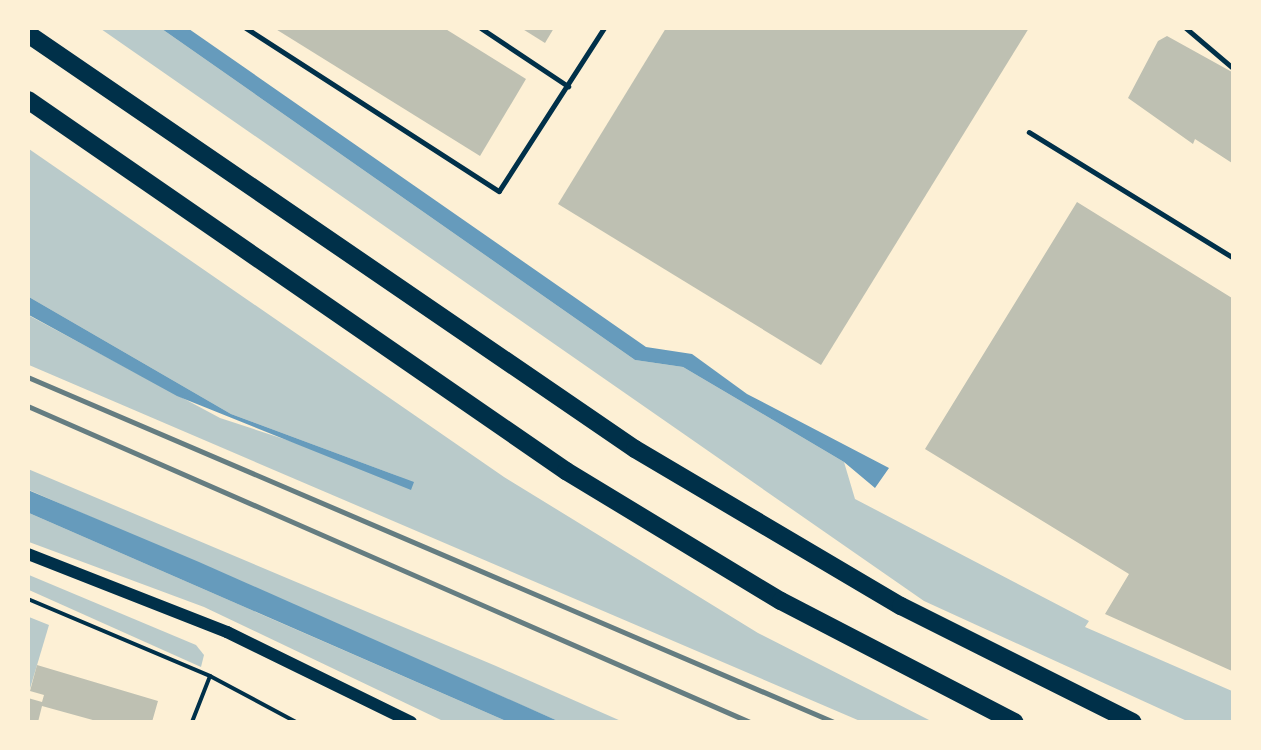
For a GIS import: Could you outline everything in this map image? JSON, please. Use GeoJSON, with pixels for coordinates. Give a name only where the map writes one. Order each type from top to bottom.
{"type":"FeatureCollection","features":[{"type":"Feature","properties":{"kind":"highway"},"geometry":{"type":"LineString","coordinates":[[28,34],[635,449],[901,606],[1133,722]]}},
{"type":"Feature","properties":{"kind":"highway"},"geometry":{"type":"LineString","coordinates":[[28,100],[566,471],[781,601],[1014,722]]}},
{"type":"Feature","properties":{"kind":"main road"},"geometry":{"type":"LineString","coordinates":[[28,554],[227,632],[411,722]]}},
{"type":"Feature","properties":{"kind":"lane"},"geometry":{"type":"LineString","coordinates":[[246,28],[499,191],[604,28]]}},
{"type":"Feature","properties":{"kind":"lane"},"geometry":{"type":"LineString","coordinates":[[481,28],[568,86]]}},
{"type":"Feature","properties":{"kind":"lane"},"geometry":{"type":"LineString","coordinates":[[1186,28],[1233,67]]}},
{"type":"Feature","properties":{"kind":"lane"},"geometry":{"type":"LineString","coordinates":[[1029,132],[1233,257]]}},
{"type":"Feature","properties":{"kind":"path"},"geometry":{"type":"LineString","coordinates":[[28,599],[210,676],[296,722]]}},
{"type":"Feature","properties":{"kind":"path"},"geometry":{"type":"LineString","coordinates":[[192,722],[210,676]]}},
{"type":"Feature","properties":{"kind":"shaded area"},"geometry":{"type":"Polygon","coordinates":[[[101,29],[162,29],[635,360],[683,367],[844,462],[855,499],[1089,621],[1085,627],[1232,691],[1232,721],[1187,721],[924,601],[101,29]]]}},
{"type":"Feature","properties":{"kind":"shaded area"},"geometry":{"type":"Polygon","coordinates":[[[29,149],[504,477],[758,633],[931,721],[860,721],[29,365],[28,315],[220,418],[403,478],[231,414],[29,297],[29,149]]]}},
{"type":"Feature","properties":{"kind":"shaded area"},"geometry":{"type":"Polygon","coordinates":[[[28,469],[621,721],[558,721],[29,490],[28,469]]]}},
{"type":"Feature","properties":{"kind":"shaded area"},"geometry":{"type":"Polygon","coordinates":[[[29,513],[506,721],[443,721],[204,607],[29,542],[29,513]]]}},
{"type":"Feature","properties":{"kind":"shaded area"},"geometry":{"type":"Polygon","coordinates":[[[29,575],[196,645],[204,655],[201,667],[29,590],[29,575]]]}},
{"type":"Feature","properties":{"kind":"shaded area"},"geometry":{"type":"Polygon","coordinates":[[[29,617],[49,625],[29,692],[29,617]]]}},
{"type":"Feature","properties":{"kind":"water"},"geometry":{"type":"Polygon","coordinates":[[[162,29],[189,29],[646,347],[692,354],[747,394],[889,468],[875,488],[844,462],[683,367],[635,360],[162,29]]]}},
{"type":"Feature","properties":{"kind":"water"},"geometry":{"type":"Polygon","coordinates":[[[29,297],[231,414],[414,482],[411,490],[177,396],[29,315],[29,297]]]}},
{"type":"Feature","properties":{"kind":"water"},"geometry":{"type":"Polygon","coordinates":[[[28,490],[199,562],[558,721],[506,721],[29,513],[28,490]]]}},
{"type":"Feature","properties":{"kind":"building"},"geometry":{"type":"Polygon","coordinates":[[[274,28],[444,28],[526,79],[480,156],[274,28]]]}},
{"type":"Feature","properties":{"kind":"building"},"geometry":{"type":"Polygon","coordinates":[[[521,28],[554,28],[545,43],[521,28]]]}},
{"type":"Feature","properties":{"kind":"building"},"geometry":{"type":"Polygon","coordinates":[[[666,28],[1029,28],[821,365],[558,204],[666,28]]]}},
{"type":"Feature","properties":{"kind":"building"},"geometry":{"type":"Polygon","coordinates":[[[1167,36],[1232,72],[1232,163],[1195,139],[1193,144],[1128,98],[1158,41],[1167,36]]]}},
{"type":"Feature","properties":{"kind":"building"},"geometry":{"type":"Polygon","coordinates":[[[1077,202],[1232,298],[1232,671],[1105,614],[1129,574],[925,449],[1077,202]]]}},
{"type":"Feature","properties":{"kind":"building"},"geometry":{"type":"Polygon","coordinates":[[[37,665],[158,701],[152,722],[100,722],[42,706],[38,722],[28,722],[28,698],[42,702],[44,695],[30,691],[37,665]]]}},
{"type":"Feature","properties":{"kind":"railway"},"geometry":{"type":"LineString","coordinates":[[28,377],[834,722]]}},
{"type":"Feature","properties":{"kind":"railway"},"geometry":{"type":"LineString","coordinates":[[28,406],[750,722]]}}]}
